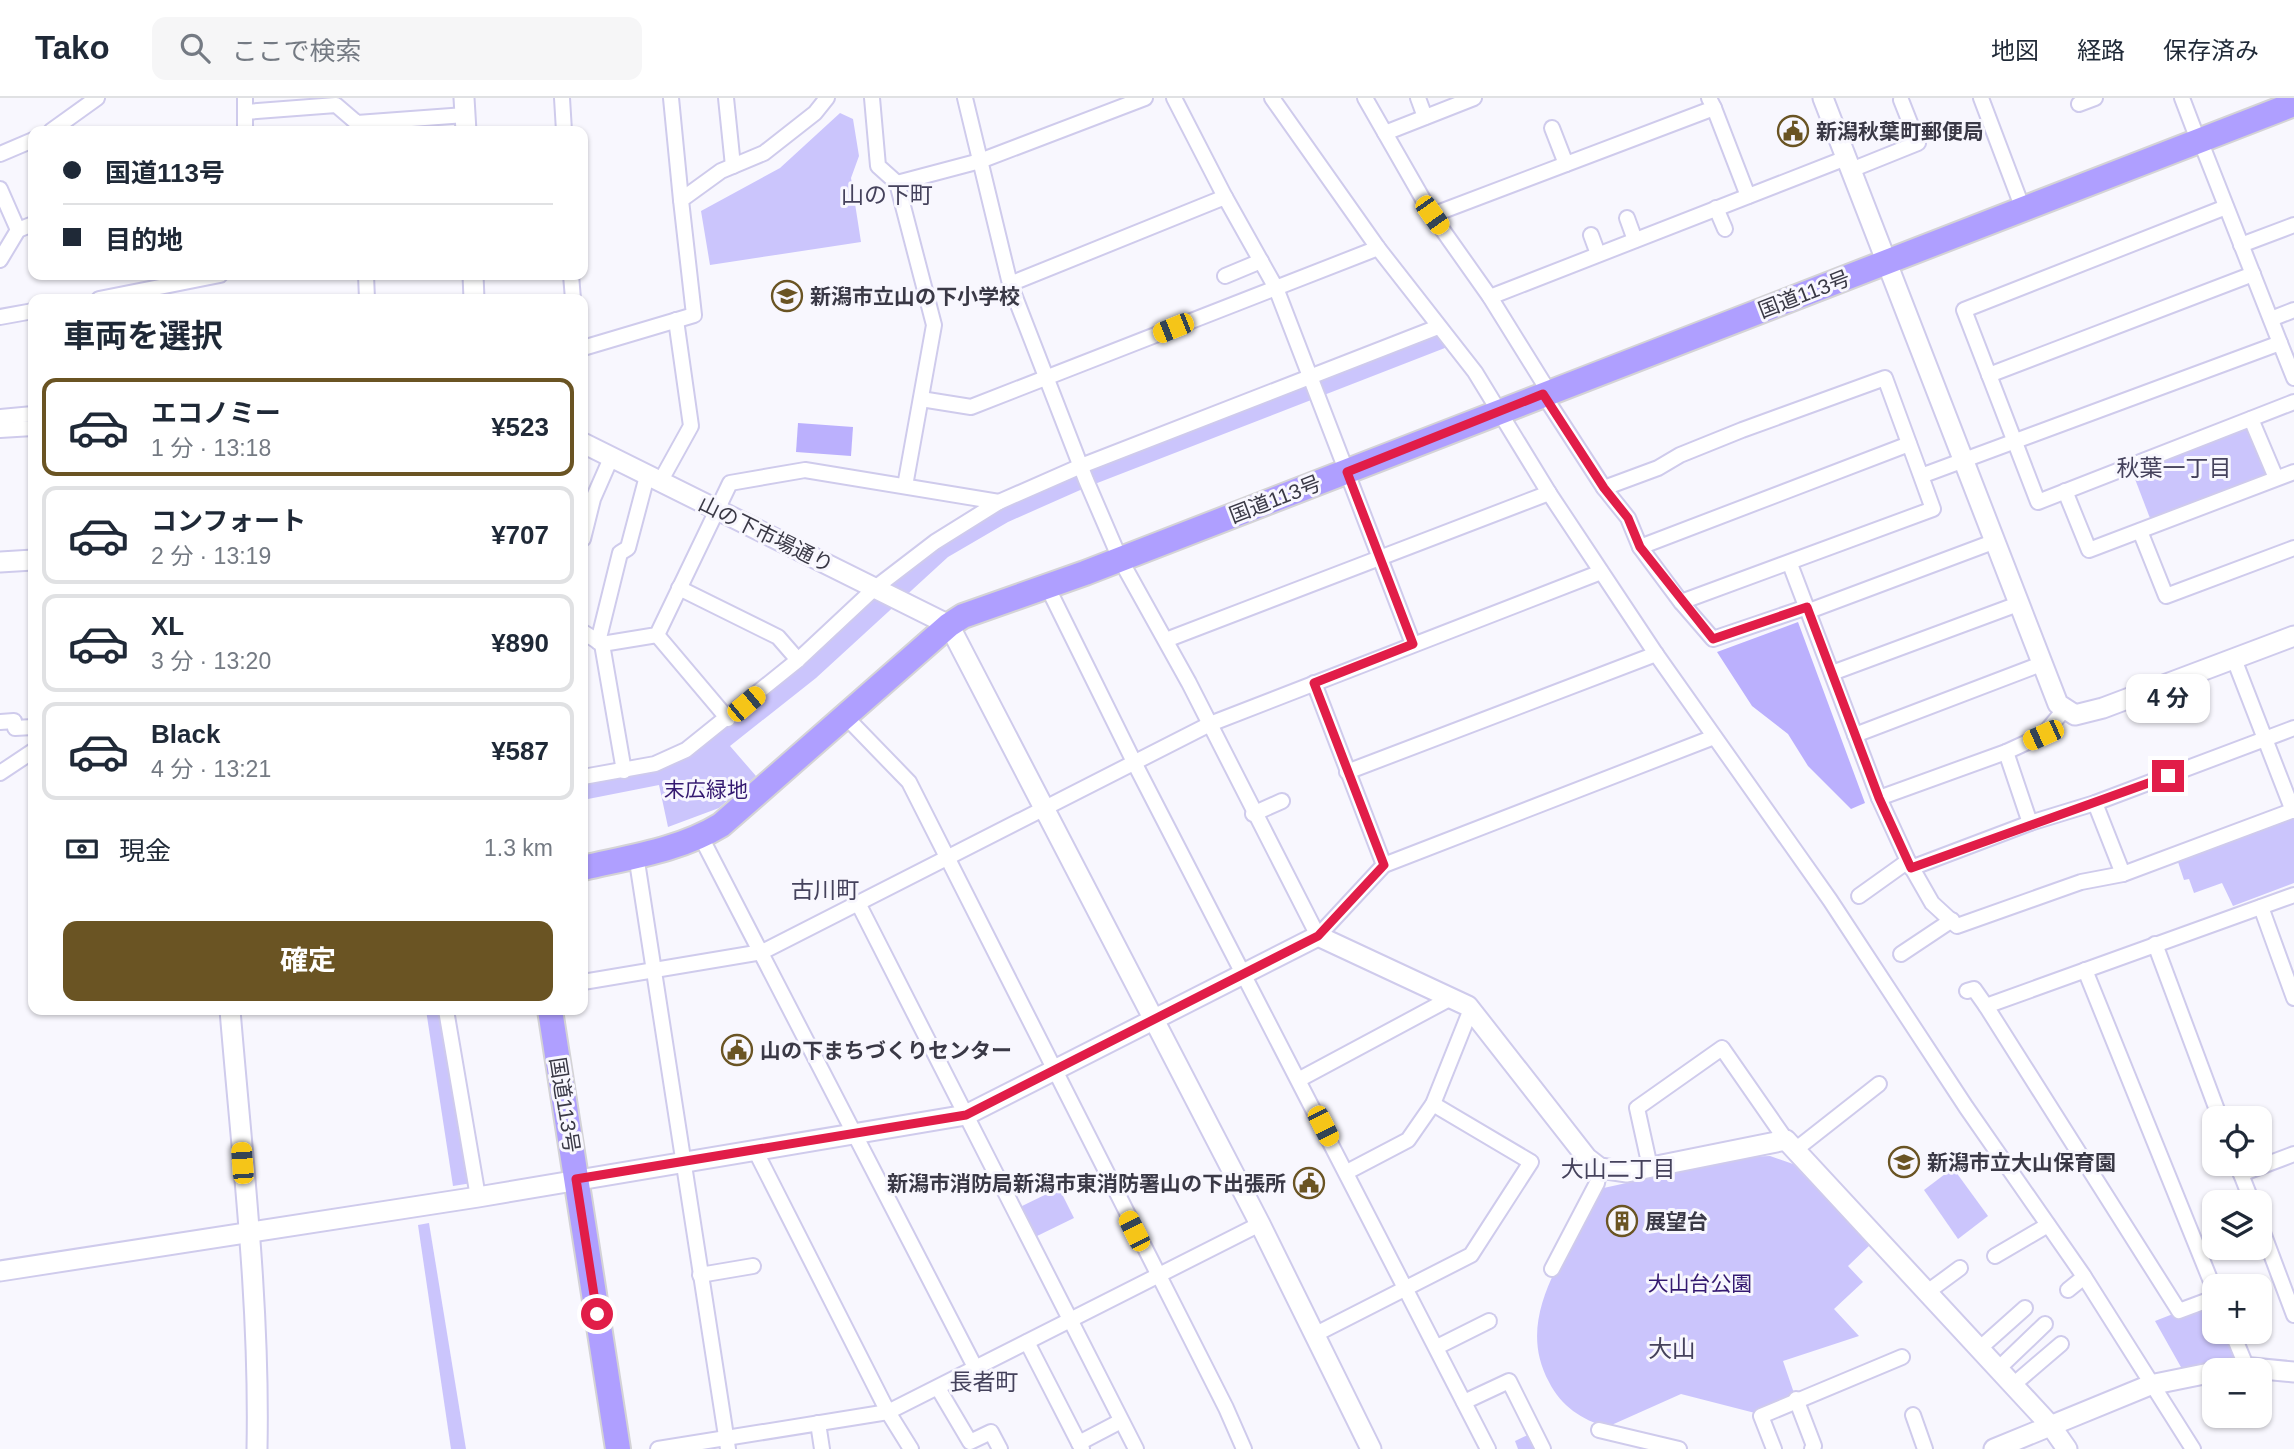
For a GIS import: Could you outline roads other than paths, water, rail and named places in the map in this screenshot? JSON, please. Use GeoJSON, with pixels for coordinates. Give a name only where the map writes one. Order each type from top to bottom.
{"type":"FeatureCollection","features":[{"type":"Feature","properties":{"kind":"highway","name":"国道113号"},"geometry":{"type":"LineString","coordinates":[[588,867],[701,837],[721,825],[949,625],[963,617],[1347,472],[2294,104]]}},
{"type":"Feature","properties":{"kind":"highway","name":"国道113号"},"geometry":{"type":"LineString","coordinates":[[551,1015],[618,1449]]}},
{"type":"Feature","properties":{"kind":"street"},"geometry":{"type":"LineString","coordinates":[[58,126],[97,98]]}},
{"type":"Feature","properties":{"kind":"street"},"geometry":{"type":"LineString","coordinates":[[562,98],[564,126]]}},
{"type":"Feature","properties":{"kind":"street"},"geometry":{"type":"LineString","coordinates":[[588,346],[694,314],[671,98]]}},
{"type":"Feature","properties":{"kind":"street"},"geometry":{"type":"LineString","coordinates":[[726,98],[733,166]]}},
{"type":"Feature","properties":{"kind":"street"},"geometry":{"type":"LineString","coordinates":[[681,200],[733,166],[764,153],[815,113],[827,98]]}},
{"type":"Feature","properties":{"kind":"street"},"geometry":{"type":"LineString","coordinates":[[872,98],[878,166],[897,183],[934,325],[905,486]]}},
{"type":"Feature","properties":{"kind":"street"},"geometry":{"type":"LineString","coordinates":[[965,98],[1010,284],[1045,379],[1120,559],[1166,640],[1318,936],[1471,1009],[1587,1158],[1600,1168],[1627,1172],[1791,1145],[1879,1084]]}},
{"type":"Feature","properties":{"kind":"street"},"geometry":{"type":"LineString","coordinates":[[897,183],[980,161],[1145,98]]}},
{"type":"Feature","properties":{"kind":"street"},"geometry":{"type":"LineString","coordinates":[[1174,98],[1276,288],[1413,644]]}},
{"type":"Feature","properties":{"kind":"street"},"geometry":{"type":"LineString","coordinates":[[1272,98],[1378,248],[1475,372],[1601,572],[1829,900],[2084,1278],[2193,1449]]}},
{"type":"Feature","properties":{"kind":"street"},"geometry":{"type":"LineString","coordinates":[[1365,98],[1432,215],[1490,297],[1604,488],[1628,518],[1640,547],[1713,639],[1808,609],[1993,542]]}},
{"type":"Feature","properties":{"kind":"street"},"geometry":{"type":"LineString","coordinates":[[1418,98],[1425,117]]}},
{"type":"Feature","properties":{"kind":"street"},"geometry":{"type":"LineString","coordinates":[[1385,134],[1475,98]]}},
{"type":"Feature","properties":{"kind":"street"},"geometry":{"type":"LineString","coordinates":[[1823,98],[2058,704],[2075,715],[2103,708],[2294,636]]}},
{"type":"Feature","properties":{"kind":"street"},"geometry":{"type":"LineString","coordinates":[[1981,98],[2023,209]]}},
{"type":"Feature","properties":{"kind":"street"},"geometry":{"type":"LineString","coordinates":[[2079,104],[2095,98]]}},
{"type":"Feature","properties":{"kind":"street"},"geometry":{"type":"LineString","coordinates":[[2182,98],[2294,378]]}},
{"type":"Feature","properties":{"kind":"street"},"geometry":{"type":"LineString","coordinates":[[1490,297],[1748,196],[1918,143],[1901,100]]}},
{"type":"Feature","properties":{"kind":"street"},"geometry":{"type":"LineString","coordinates":[[1432,215],[1566,164],[1712,103],[1748,196]]}},
{"type":"Feature","properties":{"kind":"street"},"geometry":{"type":"LineString","coordinates":[[245,126],[245,105],[337,105],[356,126]]}},
{"type":"Feature","properties":{"kind":"street"},"geometry":{"type":"LineString","coordinates":[[366,126],[465,115]]}},
{"type":"Feature","properties":{"kind":"street"},"geometry":{"type":"LineString","coordinates":[[1552,128],[1566,164]]}},
{"type":"Feature","properties":{"kind":"street"},"geometry":{"type":"LineString","coordinates":[[0,153],[28,143]]}},
{"type":"Feature","properties":{"kind":"street"},"geometry":{"type":"LineString","coordinates":[[0,190],[18,229]]}},
{"type":"Feature","properties":{"kind":"street"},"geometry":{"type":"LineString","coordinates":[[1010,284],[1226,197]]}},
{"type":"Feature","properties":{"kind":"street"},"geometry":{"type":"LineString","coordinates":[[2226,207],[1964,310],[2038,502],[2294,402]]}},
{"type":"Feature","properties":{"kind":"street"},"geometry":{"type":"LineString","coordinates":[[1716,208],[1725,229]]}},
{"type":"Feature","properties":{"kind":"street"},"geometry":{"type":"LineString","coordinates":[[1627,218],[1635,240]]}},
{"type":"Feature","properties":{"kind":"street"},"geometry":{"type":"LineString","coordinates":[[2241,245],[2294,225]]}},
{"type":"Feature","properties":{"kind":"street"},"geometry":{"type":"LineString","coordinates":[[0,260],[18,229],[28,226]]}},
{"type":"Feature","properties":{"kind":"street"},"geometry":{"type":"LineString","coordinates":[[1591,235],[1598,254]]}},
{"type":"Feature","properties":{"kind":"street"},"geometry":{"type":"LineString","coordinates":[[921,399],[971,407],[1378,248]]}},
{"type":"Feature","properties":{"kind":"street"},"geometry":{"type":"LineString","coordinates":[[1224,276],[1261,261]]}},
{"type":"Feature","properties":{"kind":"street"},"geometry":{"type":"LineString","coordinates":[[1989,375],[2253,274]]}},
{"type":"Feature","properties":{"kind":"street"},"geometry":{"type":"LineString","coordinates":[[124,294],[195,280]]}},
{"type":"Feature","properties":{"kind":"street"},"geometry":{"type":"LineString","coordinates":[[2271,319],[2294,310]]}},
{"type":"Feature","properties":{"kind":"street"},"geometry":{"type":"LineString","coordinates":[[0,317],[28,312]]}},
{"type":"Feature","properties":{"kind":"street"},"geometry":{"type":"LineString","coordinates":[[624,771],[601,643],[620,554],[628,548],[654,479],[691,426],[676,320]]}},
{"type":"Feature","properties":{"kind":"street"},"geometry":{"type":"LineString","coordinates":[[588,776],[655,764],[686,750],[728,719],[798,660],[875,588],[936,541],[999,502],[1081,466],[1438,327]]}},
{"type":"Feature","properties":{"kind":"street"},"geometry":{"type":"LineString","coordinates":[[1921,476],[2280,343]]}},
{"type":"Feature","properties":{"kind":"street"},"geometry":{"type":"LineString","coordinates":[[1604,488],[1658,468],[1680,455],[1742,430],[1885,378],[1933,509],[1681,602]]}},
{"type":"Feature","properties":{"kind":"street"},"geometry":{"type":"LineString","coordinates":[[0,417],[28,414]]}},
{"type":"Feature","properties":{"kind":"street"},"geometry":{"type":"LineString","coordinates":[[2251,419],[2276,478]]}},
{"type":"Feature","properties":{"kind":"street"},"geometry":{"type":"LineString","coordinates":[[0,430],[28,428]]}},
{"type":"Feature","properties":{"kind":"street"},"geometry":{"type":"LineString","coordinates":[[1640,547],[1909,444]]}},
{"type":"Feature","properties":{"kind":"street","name":"山の下市場通り"},"geometry":{"type":"LineString","coordinates":[[588,446],[949,625]]}},
{"type":"Feature","properties":{"kind":"street"},"geometry":{"type":"LineString","coordinates":[[588,519],[593,499],[611,458]]}},
{"type":"Feature","properties":{"kind":"street"},"geometry":{"type":"LineString","coordinates":[[657,635],[730,483],[805,470],[999,502]]}},
{"type":"Feature","properties":{"kind":"street"},"geometry":{"type":"LineString","coordinates":[[2065,491],[2089,551],[2294,472]]}},
{"type":"Feature","properties":{"kind":"street"},"geometry":{"type":"LineString","coordinates":[[1166,640],[1549,493]]}},
{"type":"Feature","properties":{"kind":"street"},"geometry":{"type":"LineString","coordinates":[[2140,531],[2166,596],[2294,548]]}},
{"type":"Feature","properties":{"kind":"street"},"geometry":{"type":"LineString","coordinates":[[0,562],[28,560]]}},
{"type":"Feature","properties":{"kind":"street"},"geometry":{"type":"LineString","coordinates":[[1790,564],[1879,798],[1910,865],[1932,903],[1957,926],[2081,882],[2123,874],[2293,810],[2234,659]]}},
{"type":"Feature","properties":{"kind":"street"},"geometry":{"type":"LineString","coordinates":[[588,981],[762,952],[859,905],[1210,724],[1601,572]]}},
{"type":"Feature","properties":{"kind":"street"},"geometry":{"type":"LineString","coordinates":[[1047,586],[1134,762],[1300,1079],[1488,1449]]}},
{"type":"Feature","properties":{"kind":"street"},"geometry":{"type":"LineString","coordinates":[[679,588],[778,637],[798,660]]}},
{"type":"Feature","properties":{"kind":"street"},"geometry":{"type":"LineString","coordinates":[[1832,673],[2018,604]]}},
{"type":"Feature","properties":{"kind":"street"},"geometry":{"type":"LineString","coordinates":[[949,625],[1260,1224],[1371,1449]]}},
{"type":"Feature","properties":{"kind":"street"},"geometry":{"type":"LineString","coordinates":[[588,635],[601,643],[657,635]]}},
{"type":"Feature","properties":{"kind":"street"},"geometry":{"type":"LineString","coordinates":[[657,635],[728,719]]}},
{"type":"Feature","properties":{"kind":"street"},"geometry":{"type":"LineString","coordinates":[[1347,772],[1656,654]]}},
{"type":"Feature","properties":{"kind":"street"},"geometry":{"type":"LineString","coordinates":[[1855,735],[2041,664]]}},
{"type":"Feature","properties":{"kind":"street"},"geometry":{"type":"LineString","coordinates":[[1314,683],[1384,865]]}},
{"type":"Feature","properties":{"kind":"street"},"geometry":{"type":"LineString","coordinates":[[1879,798],[2043,735],[2064,710]]}},
{"type":"Feature","properties":{"kind":"street"},"geometry":{"type":"LineString","coordinates":[[845,716],[909,782],[1226,1408],[1244,1449]]}},
{"type":"Feature","properties":{"kind":"street"},"geometry":{"type":"LineString","coordinates":[[0,722],[14,721],[15,728],[28,727]]}},
{"type":"Feature","properties":{"kind":"street"},"geometry":{"type":"LineString","coordinates":[[1859,896],[1910,865],[2095,803],[2294,728]]}},
{"type":"Feature","properties":{"kind":"street"},"geometry":{"type":"LineString","coordinates":[[0,1271],[478,1197],[684,1160],[966,1115],[1318,936],[1384,865],[1714,737]]}},
{"type":"Feature","properties":{"kind":"street"},"geometry":{"type":"LineString","coordinates":[[2006,751],[2030,823]]}},
{"type":"Feature","properties":{"kind":"street"},"geometry":{"type":"LineString","coordinates":[[0,773],[28,754]]}},
{"type":"Feature","properties":{"kind":"street"},"geometry":{"type":"LineString","coordinates":[[1253,814],[1282,801]]}},
{"type":"Feature","properties":{"kind":"street"},"geometry":{"type":"LineString","coordinates":[[2095,803],[2123,874]]}},
{"type":"Feature","properties":{"kind":"street"},"geometry":{"type":"LineString","coordinates":[[701,837],[857,1134],[976,1369]]}},
{"type":"Feature","properties":{"kind":"street"},"geometry":{"type":"LineString","coordinates":[[636,855],[727,1444]]}},
{"type":"Feature","properties":{"kind":"street"},"geometry":{"type":"LineString","coordinates":[[1986,1006],[2294,895]]}},
{"type":"Feature","properties":{"kind":"street"},"geometry":{"type":"LineString","coordinates":[[859,905],[1136,1449]]}},
{"type":"Feature","properties":{"kind":"street"},"geometry":{"type":"LineString","coordinates":[[2261,907],[2294,998]]}},
{"type":"Feature","properties":{"kind":"street"},"geometry":{"type":"LineString","coordinates":[[1901,954],[1952,920]]}},
{"type":"Feature","properties":{"kind":"street"},"geometry":{"type":"LineString","coordinates":[[2155,944],[2216,1106]]}},
{"type":"Feature","properties":{"kind":"street"},"geometry":{"type":"LineString","coordinates":[[2085,970],[2208,1274]]}},
{"type":"Feature","properties":{"kind":"street"},"geometry":{"type":"LineString","coordinates":[[1967,991],[1974,989],[1986,1006],[2179,1311],[2202,1302]]}},
{"type":"Feature","properties":{"kind":"street"},"geometry":{"type":"LineString","coordinates":[[1300,1079],[1451,998]]}},
{"type":"Feature","properties":{"kind":"street"},"geometry":{"type":"LineString","coordinates":[[1347,1172],[1408,1140],[1433,1104],[1471,1009]]}},
{"type":"Feature","properties":{"kind":"street"},"geometry":{"type":"LineString","coordinates":[[230,1015],[259,1386],[257,1449]]}},
{"type":"Feature","properties":{"kind":"street"},"geometry":{"type":"LineString","coordinates":[[447,1015],[478,1197]]}},
{"type":"Feature","properties":{"kind":"street"},"geometry":{"type":"LineString","coordinates":[[1650,1167],[1637,1108],[1722,1048],[1791,1145],[2013,1385],[2067,1449]]}},
{"type":"Feature","properties":{"kind":"street"},"geometry":{"type":"LineString","coordinates":[[1314,1335],[1407,1290],[1471,1255],[1531,1162],[1433,1104]]}},
{"type":"Feature","properties":{"kind":"street"},"geometry":{"type":"LineString","coordinates":[[755,1150],[888,1412],[911,1449]]}},
{"type":"Feature","properties":{"kind":"street"},"geometry":{"type":"LineString","coordinates":[[2272,1160],[2294,1154]]}},
{"type":"Feature","properties":{"kind":"street"},"geometry":{"type":"LineString","coordinates":[[1552,1269],[1597,1182],[1600,1168]]}},
{"type":"Feature","properties":{"kind":"street"},"geometry":{"type":"LineString","coordinates":[[658,1449],[727,1444],[818,1423],[888,1412],[1260,1224]]}},
{"type":"Feature","properties":{"kind":"street"},"geometry":{"type":"LineString","coordinates":[[1995,1256],[2048,1225]]}},
{"type":"Feature","properties":{"kind":"street"},"geometry":{"type":"LineString","coordinates":[[2272,1256],[2294,1314]]}},
{"type":"Feature","properties":{"kind":"street"},"geometry":{"type":"LineString","coordinates":[[700,1275],[753,1266]]}},
{"type":"Feature","properties":{"kind":"street"},"geometry":{"type":"LineString","coordinates":[[1926,1293],[1959,1268]]}},
{"type":"Feature","properties":{"kind":"street"},"geometry":{"type":"LineString","coordinates":[[2068,1290],[2084,1278]]}},
{"type":"Feature","properties":{"kind":"street"},"geometry":{"type":"LineString","coordinates":[[1979,1349],[2025,1308]]}},
{"type":"Feature","properties":{"kind":"street"},"geometry":{"type":"LineString","coordinates":[[1437,1347],[1489,1321]]}},
{"type":"Feature","properties":{"kind":"street"},"geometry":{"type":"LineString","coordinates":[[1998,1369],[2045,1324]]}},
{"type":"Feature","properties":{"kind":"street"},"geometry":{"type":"LineString","coordinates":[[1027,1342],[1080,1446],[1121,1421]]}},
{"type":"Feature","properties":{"kind":"street"},"geometry":{"type":"LineString","coordinates":[[2013,1385],[2061,1344]]}},
{"type":"Feature","properties":{"kind":"street"},"geometry":{"type":"LineString","coordinates":[[1774,1449],[1761,1416],[1796,1399],[1902,1357]]}},
{"type":"Feature","properties":{"kind":"street"},"geometry":{"type":"LineString","coordinates":[[2272,1370],[2294,1372]]}},
{"type":"Feature","properties":{"kind":"street"},"geometry":{"type":"LineString","coordinates":[[1994,1449],[2150,1385],[2202,1374]]}},
{"type":"Feature","properties":{"kind":"street"},"geometry":{"type":"LineString","coordinates":[[1464,1402],[1509,1381],[1543,1449]]}},
{"type":"Feature","properties":{"kind":"street"},"geometry":{"type":"LineString","coordinates":[[938,1388],[970,1442],[991,1432],[1000,1449]]}},
{"type":"Feature","properties":{"kind":"street"},"geometry":{"type":"LineString","coordinates":[[1796,1399],[1814,1446],[1812,1449]]}},
{"type":"Feature","properties":{"kind":"street"},"geometry":{"type":"LineString","coordinates":[[1913,1415],[1925,1449]]}},
{"type":"Feature","properties":{"kind":"street"},"geometry":{"type":"LineString","coordinates":[[818,1423],[822,1449]]}},
{"type":"Feature","properties":{"kind":"street"},"geometry":{"type":"LineString","coordinates":[[1599,1430],[1624,1442],[1679,1449]]}},
{"type":"Feature","properties":{"kind":"place","name":"新潟秋葉町郵便局"},"geometry":{"type":"Point","coordinates":[1793,131]}},
{"type":"Feature","properties":{"kind":"place","name":"新潟市立山の下小学校"},"geometry":{"type":"Point","coordinates":[787,296]}},
{"type":"Feature","properties":{"kind":"place","name":"山の下まちづくりセンター"},"geometry":{"type":"Point","coordinates":[737,1050]}},
{"type":"Feature","properties":{"kind":"place","name":"新潟市立大山保育園"},"geometry":{"type":"Point","coordinates":[1904,1162]}},
{"type":"Feature","properties":{"kind":"place","name":"新潟市消防局新潟市東消防署山の下出張所"},"geometry":{"type":"Point","coordinates":[1309,1183]}},
{"type":"Feature","properties":{"kind":"place","name":"展望台"},"geometry":{"type":"Point","coordinates":[1622,1221]}},
{"type":"Feature","properties":{"kind":"district","name":"山の下町"},"geometry":{"type":"Point","coordinates":[887,195]}},
{"type":"Feature","properties":{"kind":"district","name":"秋葉一丁目"},"geometry":{"type":"Point","coordinates":[2174,468]}},
{"type":"Feature","properties":{"kind":"district","name":"古川町"},"geometry":{"type":"Point","coordinates":[825,890]}},
{"type":"Feature","properties":{"kind":"district","name":"大山二丁目"},"geometry":{"type":"Point","coordinates":[1618,1169]}},
{"type":"Feature","properties":{"kind":"district","name":"大山"},"geometry":{"type":"Point","coordinates":[1672,1348]}},
{"type":"Feature","properties":{"kind":"district","name":"長者町"},"geometry":{"type":"Point","coordinates":[984,1382]}},
{"type":"Feature","properties":{"kind":"park label","name":"末広緑地"},"geometry":{"type":"Point","coordinates":[706,789]}},
{"type":"Feature","properties":{"kind":"park label","name":"大山台公園"},"geometry":{"type":"Point","coordinates":[1700,1283]}}]}
